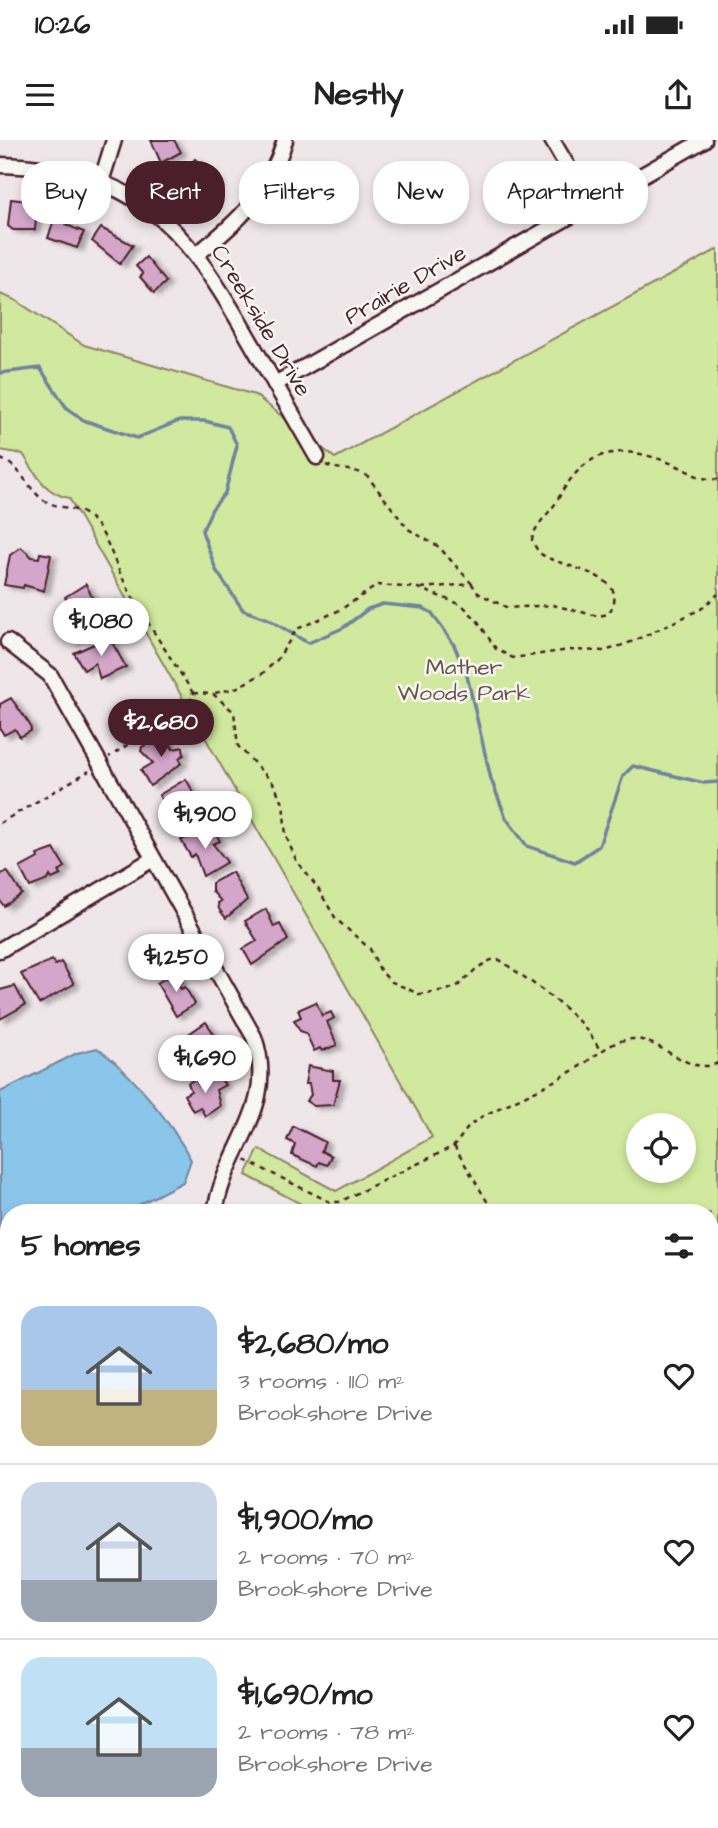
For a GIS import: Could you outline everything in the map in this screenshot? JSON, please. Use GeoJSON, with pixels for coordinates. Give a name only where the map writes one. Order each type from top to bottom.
{"type":"FeatureCollection","features":[{"type":"Feature","properties":{"kind":"street"},"geometry":{"type":"LineString","coordinates":[[108,161],[114,140]]}},
{"type":"Feature","properties":{"kind":"street"},"geometry":{"type":"LineString","coordinates":[[197,254],[230,228],[260,197],[278,164],[285,140]]}},
{"type":"Feature","properties":{"kind":"street"},"geometry":{"type":"LineString","coordinates":[[552,140],[564,161]]}},
{"type":"Feature","properties":{"kind":"street","name":"Prairie Drive"},"geometry":{"type":"LineString","coordinates":[[648,172],[704,140]]}},
{"type":"Feature","properties":{"kind":"street","name":"Creekside Drive"},"geometry":{"type":"LineString","coordinates":[[0,165],[21,167]]}},
{"type":"Feature","properties":{"kind":"street","name":"Creekside Drive"},"geometry":{"type":"LineString","coordinates":[[111,187],[141,203],[169,223],[197,254],[317,457]]}},
{"type":"Feature","properties":{"kind":"street","name":"Prairie Drive"},"geometry":{"type":"LineString","coordinates":[[275,384],[557,224]]}},
{"type":"Feature","properties":{"kind":"street"},"geometry":{"type":"LineString","coordinates":[[8,642],[50,675],[250,1026],[260,1059],[257,1106],[221,1187],[217,1204]]}},
{"type":"Feature","properties":{"kind":"street"},"geometry":{"type":"LineString","coordinates":[[0,950],[153,859]]}},
{"type":"Feature","properties":{"kind":"path"},"geometry":{"type":"LineString","coordinates":[[317,457],[321,463],[339,470],[360,471],[368,477],[408,529],[439,547],[478,593],[508,608],[553,606],[598,616],[608,614],[613,607],[614,594],[605,581],[539,553],[532,540],[534,530],[554,507],[570,477],[596,455],[618,452],[672,464],[704,480],[718,479]]}},
{"type":"Feature","properties":{"kind":"path"},"geometry":{"type":"LineString","coordinates":[[0,459],[14,465],[43,499],[57,507],[75,508],[90,518],[107,541],[123,579],[193,693]]}},
{"type":"Feature","properties":{"kind":"path"},"geometry":{"type":"LineString","coordinates":[[193,693],[213,694],[236,688],[262,674],[277,660],[297,629],[340,610],[379,585],[418,588],[472,584]]}},
{"type":"Feature","properties":{"kind":"path"},"geometry":{"type":"LineString","coordinates":[[418,588],[462,605],[477,620],[496,649],[513,658],[569,650],[605,651],[634,641],[701,609],[718,594]]}},
{"type":"Feature","properties":{"kind":"path"},"geometry":{"type":"LineString","coordinates":[[0,823],[54,794],[100,764],[133,738],[189,704],[193,693]]}},
{"type":"Feature","properties":{"kind":"path"},"geometry":{"type":"LineString","coordinates":[[213,694],[234,712],[238,746],[273,783],[284,803],[286,836],[296,860],[317,887],[336,919],[370,949],[380,970],[390,981],[419,994],[447,990],[459,985],[477,968],[491,960],[500,960],[568,1010],[590,1032],[601,1052]]}},
{"type":"Feature","properties":{"kind":"path"},"geometry":{"type":"LineString","coordinates":[[242,1159],[330,1202],[339,1202],[454,1146],[469,1126],[481,1117],[629,1039],[641,1039],[697,1066],[718,1063]]}},
{"type":"Feature","properties":{"kind":"path"},"geometry":{"type":"LineString","coordinates":[[454,1146],[489,1204]]}},
{"type":"Feature","properties":{"kind":"green space","name":"Mather Woods Park"},"geometry":{"type":"Polygon","coordinates":[[[718,249],[718,1204],[301,1204],[246,1175],[259,1149],[336,1191],[432,1137],[69,498],[47,487],[23,454],[0,450],[0,294],[15,300],[84,345],[255,395],[335,458],[718,249]]]}},
{"type":"Feature","properties":{"kind":"water"},"geometry":{"type":"Polygon","coordinates":[[[97,1048],[137,1084],[162,1114],[191,1160],[183,1182],[140,1204],[0,1204],[0,1092],[77,1053],[97,1048]]]}},
{"type":"Feature","properties":{"kind":"building"},"geometry":{"type":"Polygon","coordinates":[[[151,140],[174,140],[181,152],[160,161],[151,140]]]}},
{"type":"Feature","properties":{"kind":"building"},"geometry":{"type":"Polygon","coordinates":[[[11,199],[21,200],[21,224],[36,224],[35,230],[13,230],[8,226],[11,199]]]}},
{"type":"Feature","properties":{"kind":"building"},"geometry":{"type":"Polygon","coordinates":[[[53,224],[66,224],[84,232],[77,248],[48,238],[53,224]]]}},
{"type":"Feature","properties":{"kind":"building"},"geometry":{"type":"Polygon","coordinates":[[[101,228],[133,245],[120,264],[92,241],[101,228]]]}},
{"type":"Feature","properties":{"kind":"building"},"geometry":{"type":"Polygon","coordinates":[[[146,257],[166,282],[154,293],[140,277],[143,274],[136,266],[146,257]]]}},
{"type":"Feature","properties":{"kind":"building"},"geometry":{"type":"Polygon","coordinates":[[[21,547],[32,557],[39,558],[40,553],[51,555],[44,591],[24,585],[23,588],[4,585],[10,555],[21,547]]]}},
{"type":"Feature","properties":{"kind":"building"},"geometry":{"type":"Polygon","coordinates":[[[86,584],[95,604],[104,609],[108,617],[72,641],[63,625],[76,617],[65,597],[86,584]]]}},
{"type":"Feature","properties":{"kind":"building"},"geometry":{"type":"Polygon","coordinates":[[[109,637],[126,667],[100,679],[95,663],[84,670],[74,653],[109,637]]]}},
{"type":"Feature","properties":{"kind":"building"},"geometry":{"type":"Polygon","coordinates":[[[11,698],[30,725],[31,731],[20,737],[15,729],[4,735],[0,728],[0,704],[11,698]]]}},
{"type":"Feature","properties":{"kind":"building"},"geometry":{"type":"Polygon","coordinates":[[[165,734],[173,749],[183,747],[184,755],[179,758],[182,763],[150,786],[141,770],[153,763],[141,751],[142,747],[165,734]]]}},
{"type":"Feature","properties":{"kind":"building"},"geometry":{"type":"Polygon","coordinates":[[[186,779],[195,795],[191,797],[203,815],[176,829],[166,815],[173,811],[169,806],[166,808],[159,795],[186,779]]]}},
{"type":"Feature","properties":{"kind":"building"},"geometry":{"type":"Polygon","coordinates":[[[212,828],[220,841],[213,844],[227,862],[203,876],[195,854],[191,857],[181,840],[212,828]]]}},
{"type":"Feature","properties":{"kind":"building"},"geometry":{"type":"Polygon","coordinates":[[[54,849],[65,867],[59,871],[61,875],[52,879],[50,876],[48,880],[30,887],[20,868],[38,858],[37,855],[54,849]]]}},
{"type":"Feature","properties":{"kind":"building"},"geometry":{"type":"Polygon","coordinates":[[[7,871],[22,894],[4,906],[0,901],[0,875],[7,871]]]}},
{"type":"Feature","properties":{"kind":"building"},"geometry":{"type":"Polygon","coordinates":[[[232,872],[247,900],[226,918],[219,909],[218,903],[221,901],[212,891],[212,883],[232,872]]]}},
{"type":"Feature","properties":{"kind":"building"},"geometry":{"type":"Polygon","coordinates":[[[266,909],[274,927],[280,924],[288,940],[252,965],[243,949],[257,941],[245,921],[266,909]]]}},
{"type":"Feature","properties":{"kind":"building"},"geometry":{"type":"Polygon","coordinates":[[[52,960],[55,965],[61,962],[74,984],[39,1004],[21,974],[52,960]]]}},
{"type":"Feature","properties":{"kind":"building"},"geometry":{"type":"Polygon","coordinates":[[[174,973],[182,982],[178,984],[181,989],[185,987],[195,1004],[176,1016],[157,983],[174,973]]]}},
{"type":"Feature","properties":{"kind":"building"},"geometry":{"type":"Polygon","coordinates":[[[15,986],[25,1005],[0,1019],[0,990],[15,986]]]}},
{"type":"Feature","properties":{"kind":"building"},"geometry":{"type":"Polygon","coordinates":[[[316,1002],[322,1016],[331,1012],[334,1018],[327,1022],[337,1045],[322,1051],[320,1048],[314,1051],[306,1033],[300,1031],[294,1020],[301,1017],[298,1010],[316,1002]]]}},
{"type":"Feature","properties":{"kind":"building"},"geometry":{"type":"Polygon","coordinates":[[[206,1022],[214,1034],[211,1038],[219,1052],[198,1065],[183,1038],[206,1022]]]}},
{"type":"Feature","properties":{"kind":"building"},"geometry":{"type":"Polygon","coordinates":[[[308,1066],[333,1071],[333,1080],[340,1080],[333,1105],[314,1106],[306,1101],[311,1095],[309,1084],[305,1084],[308,1066]]]}},
{"type":"Feature","properties":{"kind":"building"},"geometry":{"type":"Polygon","coordinates":[[[217,1074],[225,1085],[216,1090],[220,1106],[205,1116],[200,1107],[193,1111],[184,1095],[191,1091],[188,1083],[195,1079],[199,1085],[217,1074]]]}},
{"type":"Feature","properties":{"kind":"building"},"geometry":{"type":"Polygon","coordinates":[[[293,1126],[325,1142],[321,1151],[331,1156],[327,1165],[319,1162],[317,1166],[292,1155],[295,1144],[287,1140],[293,1126]]]}},
{"type":"Feature","properties":{"kind":"waterway"},"geometry":{"type":"LineString","coordinates":[[0,373],[40,368],[66,407],[83,420],[137,438],[179,421],[205,421],[228,427],[237,445],[225,493],[212,509],[202,531],[216,570],[243,610],[268,619],[308,643],[343,628],[368,609],[383,604],[423,608],[432,613],[454,645],[467,676],[491,779],[506,818],[527,846],[575,862],[599,846],[623,776],[633,766],[704,783],[718,782]]}}]}
